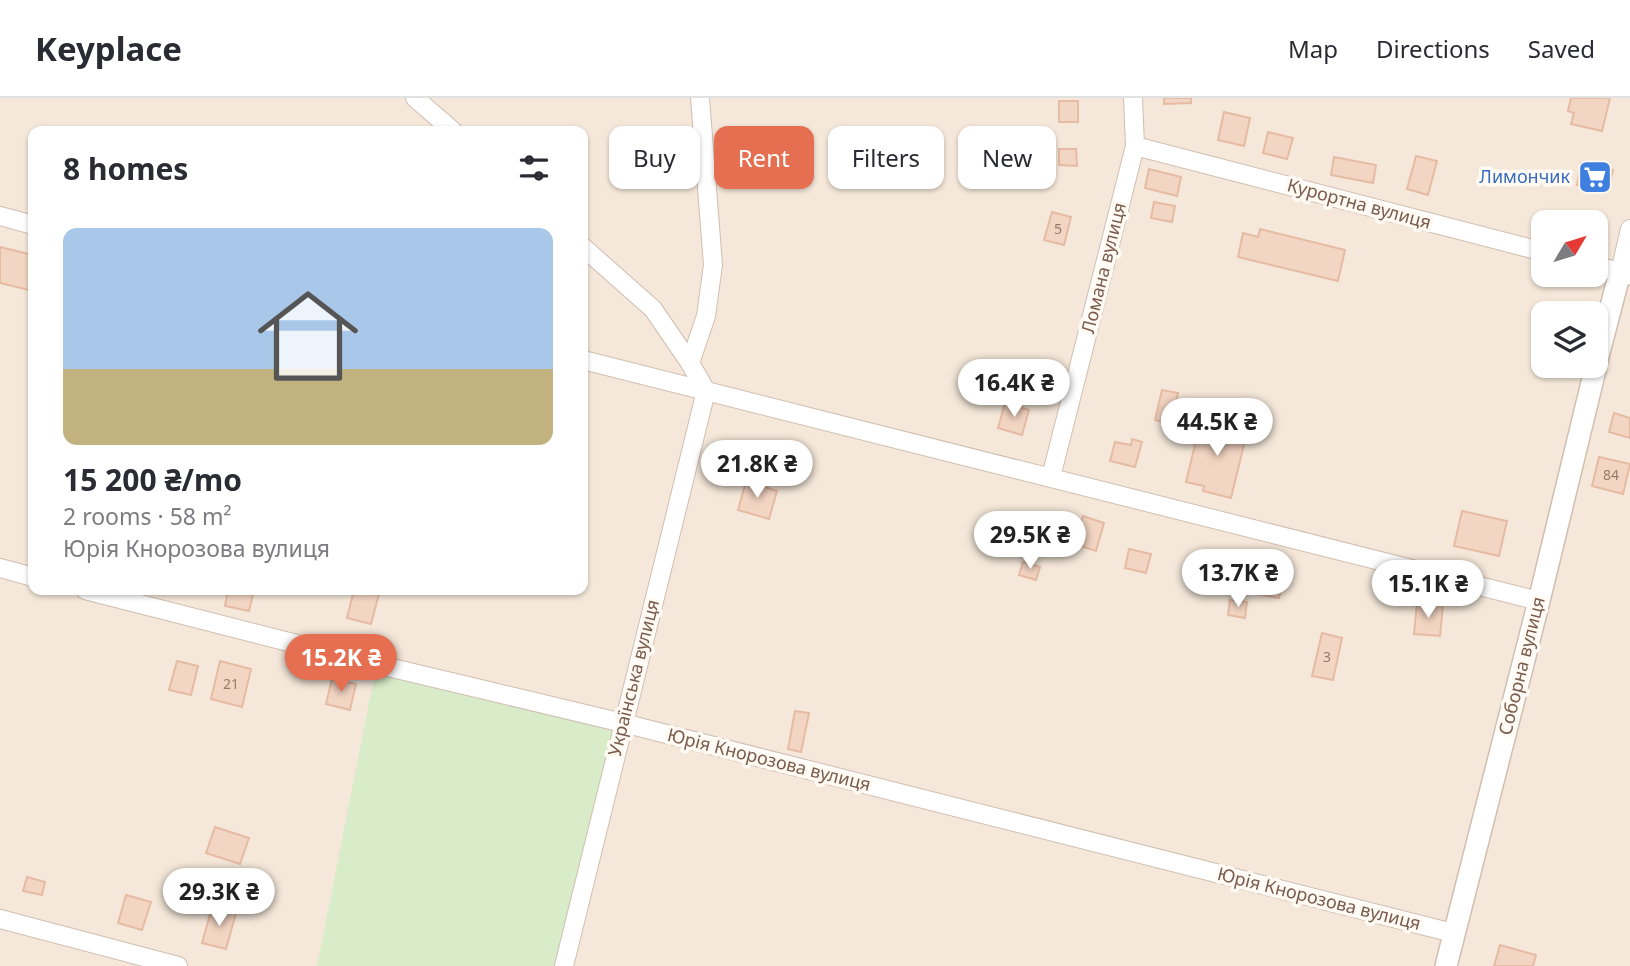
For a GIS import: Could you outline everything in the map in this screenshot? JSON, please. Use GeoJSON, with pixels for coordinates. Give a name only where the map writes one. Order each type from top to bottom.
{"type":"FeatureCollection","features":[{"type":"Feature","properties":{"kind":"street"},"geometry":{"type":"LineString","coordinates":[[415,98],[447,126]]}},
{"type":"Feature","properties":{"kind":"street"},"geometry":{"type":"LineString","coordinates":[[690,363],[706,316],[713,265],[699,98]]}},
{"type":"Feature","properties":{"kind":"street","name":"Ломана вулиця"},"geometry":{"type":"LineString","coordinates":[[1051,477],[1135,145],[1133,98]]}},
{"type":"Feature","properties":{"kind":"street","name":"Курортна вулиця"},"geometry":{"type":"LineString","coordinates":[[1135,145],[1531,249]]}},
{"type":"Feature","properties":{"kind":"street"},"geometry":{"type":"LineString","coordinates":[[0,216],[28,224]]}},
{"type":"Feature","properties":{"kind":"street","name":"Соборна вулиця"},"geometry":{"type":"LineString","coordinates":[[1608,327],[1625,273],[1630,229]]}},
{"type":"Feature","properties":{"kind":"street"},"geometry":{"type":"LineString","coordinates":[[588,251],[653,309],[706,391]]}},
{"type":"Feature","properties":{"kind":"street"},"geometry":{"type":"LineString","coordinates":[[588,361],[1539,601]]}},
{"type":"Feature","properties":{"kind":"street","name":"Соборна вулиця"},"geometry":{"type":"LineString","coordinates":[[1446,966],[1593,378]]}},
{"type":"Feature","properties":{"kind":"street","name":"Українська вулиця"},"geometry":{"type":"LineString","coordinates":[[564,966],[706,391]]}},
{"type":"Feature","properties":{"kind":"street"},"geometry":{"type":"LineString","coordinates":[[0,568],[28,576]]}},
{"type":"Feature","properties":{"kind":"street","name":"Юрія Кнорозова вулиця"},"geometry":{"type":"LineString","coordinates":[[105,595],[1453,933]]}},
{"type":"Feature","properties":{"kind":"street"},"geometry":{"type":"LineString","coordinates":[[0,919],[178,966]]}},
{"type":"Feature","properties":{"kind":"shaded area"},"geometry":{"type":"Polygon","coordinates":[[[0,98],[1630,98],[1630,966],[0,966],[0,98]]]}},
{"type":"Feature","properties":{"kind":"green space"},"geometry":{"type":"Polygon","coordinates":[[[375,673],[616,728],[557,966],[317,966],[375,673]]]}},
{"type":"Feature","properties":{"kind":"building"},"geometry":{"type":"Polygon","coordinates":[[[1164,98],[1191,98],[1191,103],[1164,104],[1164,98]]]}},
{"type":"Feature","properties":{"kind":"building"},"geometry":{"type":"Polygon","coordinates":[[[1571,98],[1610,98],[1602,131],[1571,124],[1574,113],[1568,111],[1571,98]]]}},
{"type":"Feature","properties":{"kind":"building"},"geometry":{"type":"Polygon","coordinates":[[[1059,101],[1078,101],[1078,122],[1059,122],[1059,101]]]}},
{"type":"Feature","properties":{"kind":"building"},"geometry":{"type":"Polygon","coordinates":[[[1224,112],[1250,118],[1244,146],[1218,140],[1224,112]]]}},
{"type":"Feature","properties":{"kind":"building"},"geometry":{"type":"Polygon","coordinates":[[[1268,132],[1293,138],[1287,159],[1263,153],[1268,132]]]}},
{"type":"Feature","properties":{"kind":"building"},"geometry":{"type":"Polygon","coordinates":[[[1059,149],[1076,149],[1077,166],[1059,165],[1059,149]]]}},
{"type":"Feature","properties":{"kind":"building"},"geometry":{"type":"Polygon","coordinates":[[[1416,156],[1437,161],[1428,195],[1407,189],[1416,156]]]}},
{"type":"Feature","properties":{"kind":"building"},"geometry":{"type":"Polygon","coordinates":[[[1334,157],[1376,165],[1373,183],[1331,175],[1334,157]]]}},
{"type":"Feature","properties":{"kind":"building","name":"Лимончик"},"geometry":{"type":"Polygon","coordinates":[[[1581,163],[1613,170],[1608,191],[1577,185],[1581,163]]]}},
{"type":"Feature","properties":{"kind":"building"},"geometry":{"type":"Polygon","coordinates":[[[1149,169],[1181,177],[1177,196],[1145,188],[1149,169]]]}},
{"type":"Feature","properties":{"kind":"building"},"geometry":{"type":"Polygon","coordinates":[[[1154,202],[1175,206],[1172,222],[1151,218],[1154,202]]]}},
{"type":"Feature","properties":{"kind":"building"},"geometry":{"type":"Polygon","coordinates":[[[1052,212],[1071,217],[1064,245],[1044,240],[1052,212]]]}},
{"type":"Feature","properties":{"kind":"building"},"geometry":{"type":"Polygon","coordinates":[[[1260,229],[1345,250],[1338,281],[1238,257],[1243,233],[1258,237],[1260,229]]]}},
{"type":"Feature","properties":{"kind":"building"},"geometry":{"type":"Polygon","coordinates":[[[0,247],[28,254],[28,290],[0,283],[0,247]]]}},
{"type":"Feature","properties":{"kind":"building"},"geometry":{"type":"Polygon","coordinates":[[[1162,390],[1178,393],[1172,424],[1155,420],[1162,390]]]}},
{"type":"Feature","properties":{"kind":"building"},"geometry":{"type":"Polygon","coordinates":[[[1005,403],[1029,410],[1022,435],[998,428],[1005,403]]]}},
{"type":"Feature","properties":{"kind":"building"},"geometry":{"type":"Polygon","coordinates":[[[1614,413],[1630,418],[1630,438],[1609,432],[1614,413]]]}},
{"type":"Feature","properties":{"kind":"building"},"geometry":{"type":"Polygon","coordinates":[[[1201,420],[1247,432],[1231,498],[1203,491],[1204,486],[1186,482],[1201,420]]]}},
{"type":"Feature","properties":{"kind":"building"},"geometry":{"type":"Polygon","coordinates":[[[1132,439],[1142,442],[1135,467],[1110,461],[1115,442],[1131,445],[1132,439]]]}},
{"type":"Feature","properties":{"kind":"building"},"geometry":{"type":"Polygon","coordinates":[[[1599,457],[1630,464],[1623,494],[1592,486],[1599,457]]]}},
{"type":"Feature","properties":{"kind":"building"},"geometry":{"type":"Polygon","coordinates":[[[746,481],[777,491],[769,519],[738,510],[746,481]]]}},
{"type":"Feature","properties":{"kind":"building"},"geometry":{"type":"Polygon","coordinates":[[[1462,511],[1507,521],[1499,556],[1454,546],[1462,511]]]}},
{"type":"Feature","properties":{"kind":"building"},"geometry":{"type":"Polygon","coordinates":[[[1083,516],[1104,523],[1096,551],[1075,544],[1083,516]]]}},
{"type":"Feature","properties":{"kind":"building"},"geometry":{"type":"Polygon","coordinates":[[[1129,549],[1151,554],[1146,573],[1125,568],[1129,549]]]}},
{"type":"Feature","properties":{"kind":"building"},"geometry":{"type":"Polygon","coordinates":[[[1023,562],[1040,567],[1036,580],[1019,575],[1023,562]]]}},
{"type":"Feature","properties":{"kind":"building"},"geometry":{"type":"Polygon","coordinates":[[[1264,562],[1286,567],[1279,598],[1257,594],[1264,562]]]}},
{"type":"Feature","properties":{"kind":"building"},"geometry":{"type":"Polygon","coordinates":[[[227,595],[253,595],[249,611],[225,606],[227,595]]]}},
{"type":"Feature","properties":{"kind":"building"},"geometry":{"type":"Polygon","coordinates":[[[353,595],[379,595],[371,624],[347,618],[353,595]]]}},
{"type":"Feature","properties":{"kind":"building"},"geometry":{"type":"Polygon","coordinates":[[[1230,600],[1247,602],[1245,618],[1228,615],[1230,600]]]}},
{"type":"Feature","properties":{"kind":"building"},"geometry":{"type":"Polygon","coordinates":[[[1417,603],[1443,605],[1440,636],[1414,634],[1417,603]]]}},
{"type":"Feature","properties":{"kind":"building"},"geometry":{"type":"Polygon","coordinates":[[[1322,633],[1342,638],[1333,680],[1312,676],[1322,633]]]}},
{"type":"Feature","properties":{"kind":"building"},"geometry":{"type":"Polygon","coordinates":[[[177,661],[198,666],[191,695],[169,690],[177,661]]]}},
{"type":"Feature","properties":{"kind":"building"},"geometry":{"type":"Polygon","coordinates":[[[220,661],[251,669],[242,707],[211,699],[220,661]]]}},
{"type":"Feature","properties":{"kind":"building"},"geometry":{"type":"Polygon","coordinates":[[[332,679],[356,684],[350,710],[326,704],[332,679]]]}},
{"type":"Feature","properties":{"kind":"building"},"geometry":{"type":"Polygon","coordinates":[[[795,711],[809,713],[801,752],[788,749],[795,711]]]}},
{"type":"Feature","properties":{"kind":"building"},"geometry":{"type":"Polygon","coordinates":[[[215,827],[249,838],[240,864],[206,853],[215,827]]]}},
{"type":"Feature","properties":{"kind":"building"},"geometry":{"type":"Polygon","coordinates":[[[27,877],[45,882],[42,895],[23,891],[27,877]]]}},
{"type":"Feature","properties":{"kind":"building"},"geometry":{"type":"Polygon","coordinates":[[[126,895],[151,902],[142,930],[118,923],[126,895]]]}},
{"type":"Feature","properties":{"kind":"building"},"geometry":{"type":"Polygon","coordinates":[[[212,907],[236,913],[226,949],[202,943],[212,907]]]}},
{"type":"Feature","properties":{"kind":"building"},"geometry":{"type":"Polygon","coordinates":[[[1500,945],[1536,955],[1533,966],[1494,966],[1500,945]]]}},
{"type":"Feature","properties":{"kind":"place","name":"Лимончик"},"geometry":{"type":"Point","coordinates":[1595,177]}}]}
